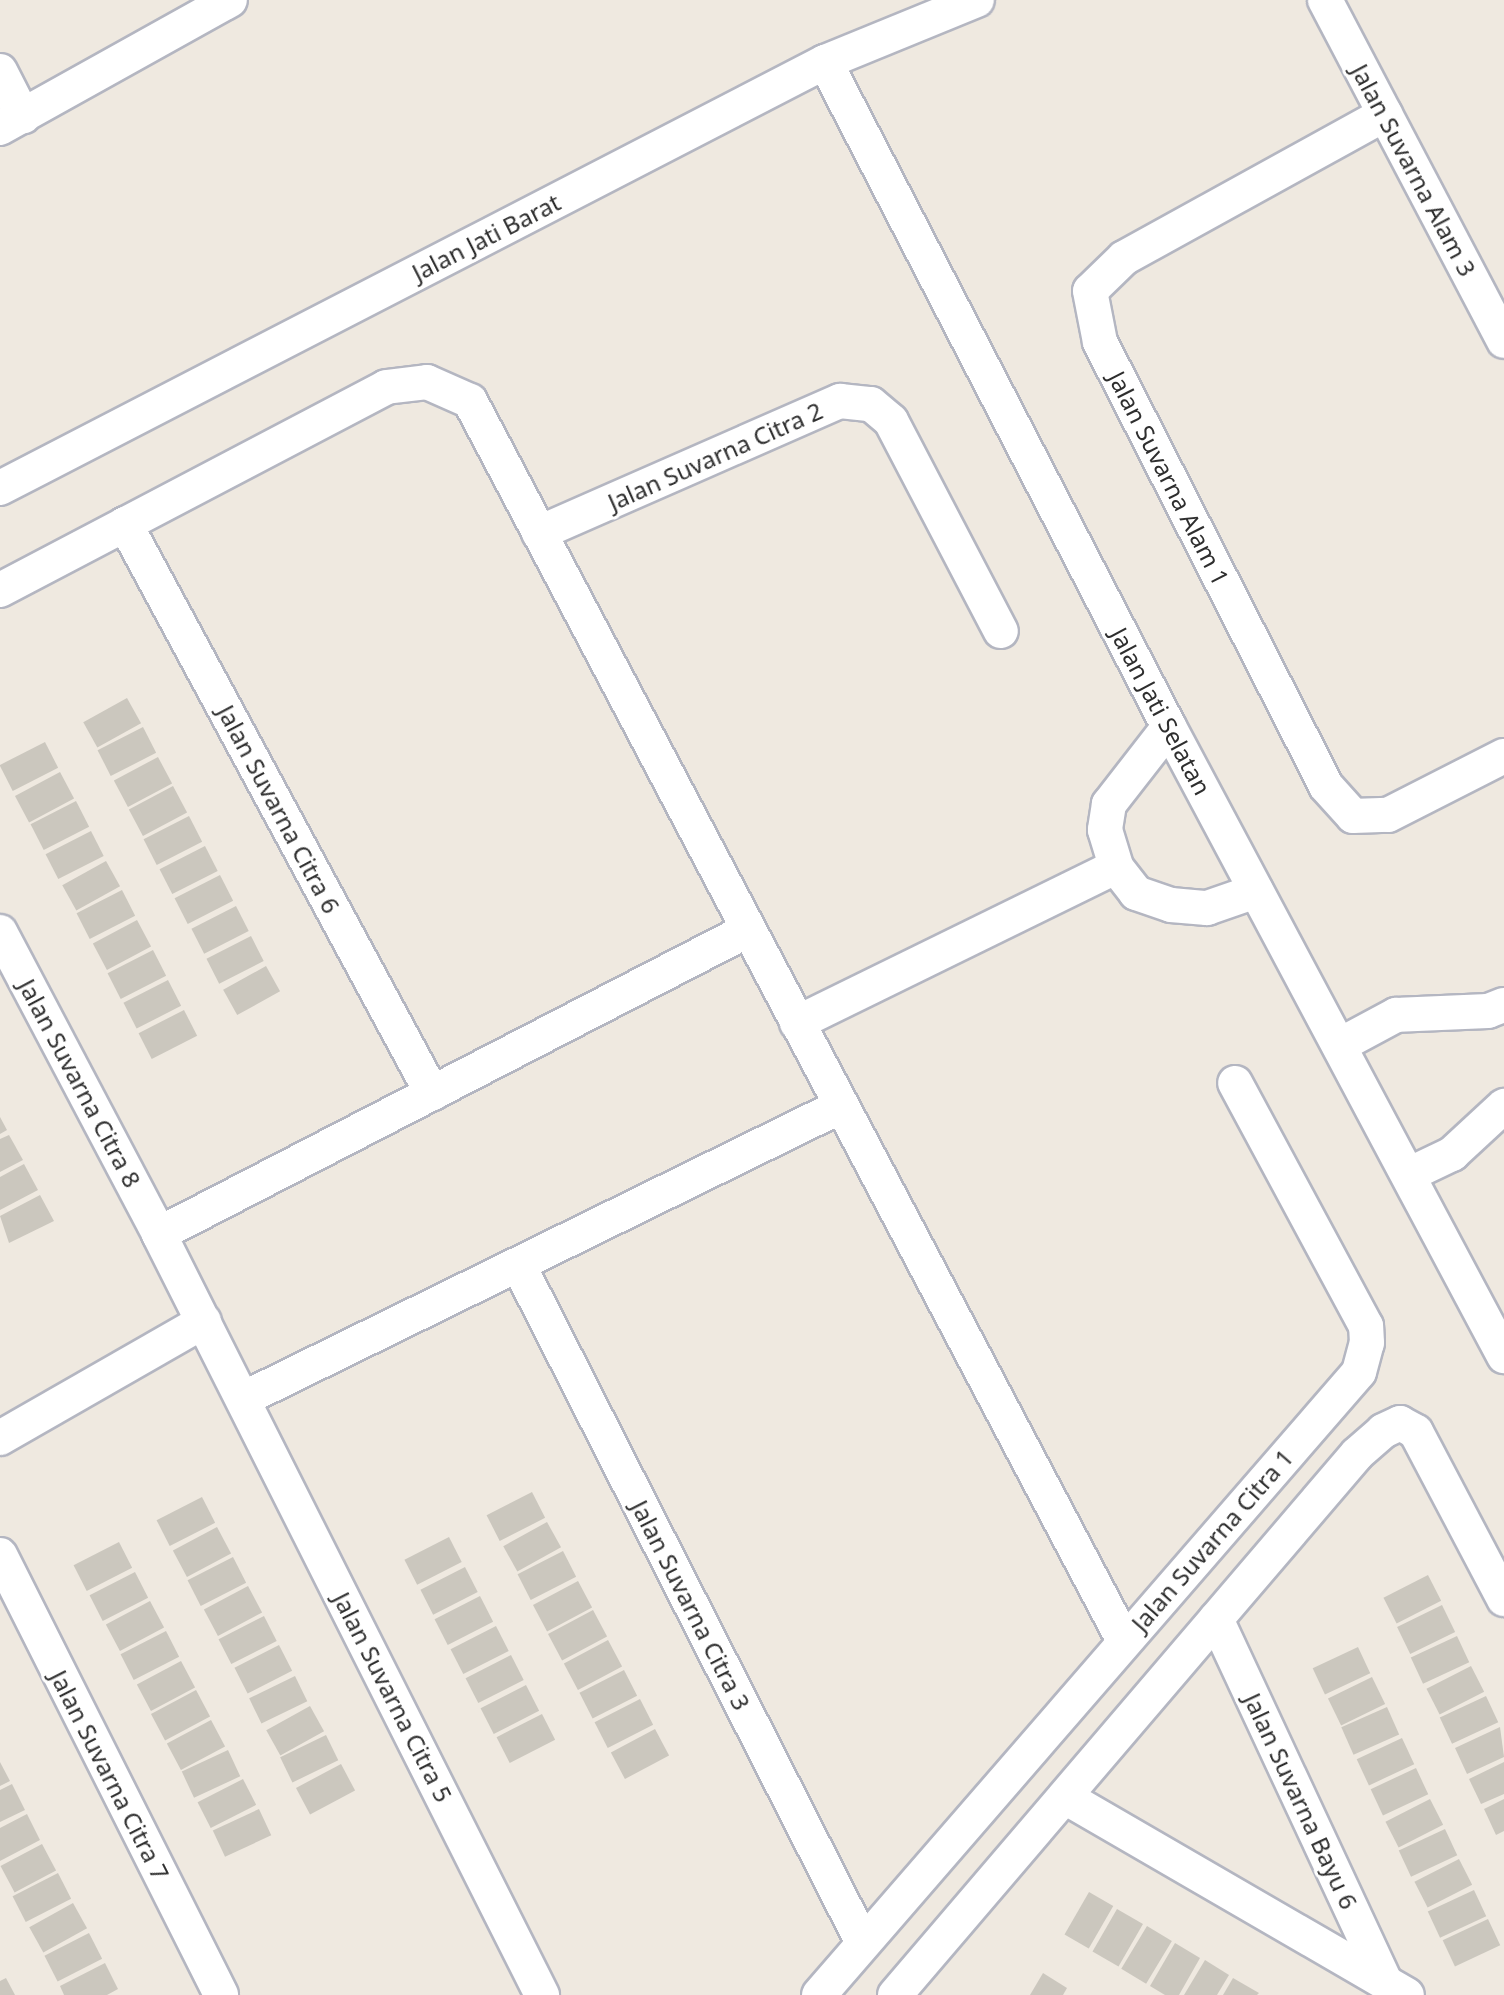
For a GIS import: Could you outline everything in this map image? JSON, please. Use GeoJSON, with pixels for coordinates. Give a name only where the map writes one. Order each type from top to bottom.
{"type":"FeatureCollection","features":[{"type":"Feature","properties":{"kind":"street"},"geometry":{"type":"LineString","coordinates":[[0,71],[11,122],[230,0]]}},
{"type":"Feature","properties":{"kind":"street","name":"Jalan Jati Barat"},"geometry":{"type":"LineString","coordinates":[[0,488],[825,62],[977,0]]}},
{"type":"Feature","properties":{"kind":"street","name":"Jalan Suvarna Alam 3"},"geometry":{"type":"LineString","coordinates":[[1325,0],[1504,341]]}},
{"type":"Feature","properties":{"kind":"street","name":"Jalan Jati Selatan"},"geometry":{"type":"LineString","coordinates":[[825,62],[1169,727],[1410,1174],[1504,1356]]}},
{"type":"Feature","properties":{"kind":"street","name":"Jalan Suvarna Alam 1"},"geometry":{"type":"LineString","coordinates":[[1385,114],[1124,258],[1090,291],[1100,342],[1326,786],[1353,816],[1388,815],[1504,756]]}},
{"type":"Feature","properties":{"kind":"street"},"geometry":{"type":"LineString","coordinates":[[0,590],[386,387],[427,382],[470,401],[748,930],[159,1234]]}},
{"type":"Feature","properties":{"kind":"street","name":"Jalan Suvarna Citra 2"},"geometry":{"type":"LineString","coordinates":[[539,533],[840,401],[871,404],[891,421],[1001,631]]}},
{"type":"Feature","properties":{"kind":"street","name":"Jalan Suvarna Citra 6"},"geometry":{"type":"LineString","coordinates":[[125,524],[432,1093]]}},
{"type":"Feature","properties":{"kind":"street"},"geometry":{"type":"LineString","coordinates":[[1169,727],[1109,804],[1105,830],[1116,867],[1136,893],[1171,905],[1207,908],[1256,891]]}},
{"type":"Feature","properties":{"kind":"street"},"geometry":{"type":"LineString","coordinates":[[797,1023],[1116,867]]}},
{"type":"Feature","properties":{"kind":"street","name":"Jalan Suvarna Citra 1"},"geometry":{"type":"LineString","coordinates":[[748,930],[1124,1641],[1359,1372],[1365,1358],[1366,1326],[1235,1083]]}},
{"type":"Feature","properties":{"kind":"street","name":"Jalan Suvarna Citra 8"},"geometry":{"type":"LineString","coordinates":[[0,932],[204,1321]]}},
{"type":"Feature","properties":{"kind":"street"},"geometry":{"type":"LineString","coordinates":[[1340,1045],[1396,1015],[1488,1011],[1504,1005]]}},
{"type":"Feature","properties":{"kind":"street"},"geometry":{"type":"LineString","coordinates":[[243,1399],[841,1106]]}},
{"type":"Feature","properties":{"kind":"street"},"geometry":{"type":"LineString","coordinates":[[1410,1174],[1452,1154],[1504,1106]]}},
{"type":"Feature","properties":{"kind":"street","name":"Jalan Suvarna Citra 3"},"geometry":{"type":"LineString","coordinates":[[519,1266],[863,1943]]}},
{"type":"Feature","properties":{"kind":"street"},"geometry":{"type":"LineString","coordinates":[[0,1438],[204,1321]]}},
{"type":"Feature","properties":{"kind":"street","name":"Jalan Suvarna Citra 5"},"geometry":{"type":"LineString","coordinates":[[204,1321],[542,1995]]}},
{"type":"Feature","properties":{"kind":"street"},"geometry":{"type":"LineString","coordinates":[[895,1995],[1357,1454],[1400,1423],[1416,1432],[1504,1599]]}},
{"type":"Feature","properties":{"kind":"street","name":"Jalan Suvarna Citra 7"},"geometry":{"type":"LineString","coordinates":[[0,1555],[221,1995]]}},
{"type":"Feature","properties":{"kind":"street","name":"Jalan Suvarna Bayu 6"},"geometry":{"type":"LineString","coordinates":[[1216,1619],[1397,1989]]}},
{"type":"Feature","properties":{"kind":"street"},"geometry":{"type":"LineString","coordinates":[[819,1995],[1124,1641]]}},
{"type":"Feature","properties":{"kind":"street","name":"Jalan Suvarna Bayu 6"},"geometry":{"type":"LineString","coordinates":[[1065,1797],[1397,1989]]}},
{"type":"Feature","properties":{"kind":"building"},"geometry":{"type":"Polygon","coordinates":[[[127,698],[141,723],[97,748],[83,722],[127,698]]]}},
{"type":"Feature","properties":{"kind":"building"},"geometry":{"type":"Polygon","coordinates":[[[143,727],[156,753],[111,776],[98,750],[143,727]]]}},
{"type":"Feature","properties":{"kind":"building"},"geometry":{"type":"Polygon","coordinates":[[[45,742],[58,768],[13,791],[0,765],[45,742]]]}},
{"type":"Feature","properties":{"kind":"building"},"geometry":{"type":"Polygon","coordinates":[[[158,757],[172,783],[128,807],[114,780],[158,757]]]}},
{"type":"Feature","properties":{"kind":"building"},"geometry":{"type":"Polygon","coordinates":[[[60,772],[74,798],[29,822],[15,796],[60,772]]]}},
{"type":"Feature","properties":{"kind":"building"},"geometry":{"type":"Polygon","coordinates":[[[173,786],[187,812],[143,836],[129,809],[173,786]]]}},
{"type":"Feature","properties":{"kind":"building"},"geometry":{"type":"Polygon","coordinates":[[[76,801],[89,827],[44,850],[31,824],[76,801]]]}},
{"type":"Feature","properties":{"kind":"building"},"geometry":{"type":"Polygon","coordinates":[[[189,816],[202,842],[157,865],[144,839],[189,816]]]}},
{"type":"Feature","properties":{"kind":"building"},"geometry":{"type":"Polygon","coordinates":[[[91,831],[104,856],[58,879],[46,854],[91,831]]]}},
{"type":"Feature","properties":{"kind":"building"},"geometry":{"type":"Polygon","coordinates":[[[205,846],[218,871],[172,894],[160,869],[205,846]]]}},
{"type":"Feature","properties":{"kind":"building"},"geometry":{"type":"Polygon","coordinates":[[[106,861],[120,886],[76,911],[62,885],[106,861]]]}},
{"type":"Feature","properties":{"kind":"building"},"geometry":{"type":"Polygon","coordinates":[[[220,875],[233,901],[188,924],[175,898],[220,875]]]}},
{"type":"Feature","properties":{"kind":"building"},"geometry":{"type":"Polygon","coordinates":[[[122,890],[135,916],[90,939],[77,913],[122,890]]]}},
{"type":"Feature","properties":{"kind":"building"},"geometry":{"type":"Polygon","coordinates":[[[236,906],[249,931],[204,954],[191,929],[236,906]]]}},
{"type":"Feature","properties":{"kind":"building"},"geometry":{"type":"Polygon","coordinates":[[[137,920],[151,946],[107,970],[93,943],[137,920]]]}},
{"type":"Feature","properties":{"kind":"building"},"geometry":{"type":"Polygon","coordinates":[[[251,936],[264,961],[219,984],[206,959],[251,936]]]}},
{"type":"Feature","properties":{"kind":"building"},"geometry":{"type":"Polygon","coordinates":[[[153,950],[166,976],[121,999],[108,973],[153,950]]]}},
{"type":"Feature","properties":{"kind":"building"},"geometry":{"type":"Polygon","coordinates":[[[266,966],[280,991],[237,1015],[223,990],[266,966]]]}},
{"type":"Feature","properties":{"kind":"building"},"geometry":{"type":"Polygon","coordinates":[[[168,980],[181,1006],[137,1029],[123,1003],[168,980]]]}},
{"type":"Feature","properties":{"kind":"building"},"geometry":{"type":"Polygon","coordinates":[[[184,1010],[197,1036],[152,1059],[139,1033],[184,1010]]]}},
{"type":"Feature","properties":{"kind":"building"},"geometry":{"type":"Polygon","coordinates":[[[0,1117],[7,1130],[0,1134],[0,1117]]]}},
{"type":"Feature","properties":{"kind":"building"},"geometry":{"type":"Polygon","coordinates":[[[9,1135],[23,1160],[0,1172],[0,1139],[9,1135]]]}},
{"type":"Feature","properties":{"kind":"building"},"geometry":{"type":"Polygon","coordinates":[[[24,1164],[38,1190],[0,1210],[0,1177],[24,1164]]]}},
{"type":"Feature","properties":{"kind":"building"},"geometry":{"type":"Polygon","coordinates":[[[40,1195],[54,1221],[9,1243],[0,1216],[40,1195]]]}},
{"type":"Feature","properties":{"kind":"building"},"geometry":{"type":"Polygon","coordinates":[[[532,1492],[545,1518],[500,1541],[487,1515],[532,1492]]]}},
{"type":"Feature","properties":{"kind":"building"},"geometry":{"type":"Polygon","coordinates":[[[202,1497],[215,1523],[170,1546],[157,1520],[202,1497]]]}},
{"type":"Feature","properties":{"kind":"building"},"geometry":{"type":"Polygon","coordinates":[[[547,1522],[561,1547],[517,1572],[503,1546],[547,1522]]]}},
{"type":"Feature","properties":{"kind":"building"},"geometry":{"type":"Polygon","coordinates":[[[217,1527],[231,1553],[187,1577],[173,1550],[217,1527]]]}},
{"type":"Feature","properties":{"kind":"building"},"geometry":{"type":"Polygon","coordinates":[[[449,1537],[462,1562],[417,1585],[404,1560],[449,1537]]]}},
{"type":"Feature","properties":{"kind":"building"},"geometry":{"type":"Polygon","coordinates":[[[119,1542],[132,1568],[87,1591],[74,1565],[119,1542]]]}},
{"type":"Feature","properties":{"kind":"building"},"geometry":{"type":"Polygon","coordinates":[[[563,1551],[576,1577],[531,1600],[518,1574],[563,1551]]]}},
{"type":"Feature","properties":{"kind":"building"},"geometry":{"type":"Polygon","coordinates":[[[233,1557],[246,1583],[201,1606],[188,1580],[233,1557]]]}},
{"type":"Feature","properties":{"kind":"building"},"geometry":{"type":"Polygon","coordinates":[[[465,1567],[478,1592],[433,1615],[420,1590],[465,1567]]]}},
{"type":"Feature","properties":{"kind":"building"},"geometry":{"type":"Polygon","coordinates":[[[135,1572],[148,1598],[103,1621],[90,1595],[135,1572]]]}},
{"type":"Feature","properties":{"kind":"building"},"geometry":{"type":"Polygon","coordinates":[[[1428,1575],[1441,1601],[1397,1624],[1383,1598],[1428,1575]]]}},
{"type":"Feature","properties":{"kind":"building"},"geometry":{"type":"Polygon","coordinates":[[[578,1581],[592,1607],[547,1631],[533,1605],[578,1581]]]}},
{"type":"Feature","properties":{"kind":"building"},"geometry":{"type":"Polygon","coordinates":[[[248,1586],[262,1612],[218,1636],[204,1609],[248,1586]]]}},
{"type":"Feature","properties":{"kind":"building"},"geometry":{"type":"Polygon","coordinates":[[[480,1596],[493,1622],[448,1645],[435,1619],[480,1596]]]}},
{"type":"Feature","properties":{"kind":"building"},"geometry":{"type":"Polygon","coordinates":[[[150,1601],[164,1627],[120,1651],[106,1624],[150,1601]]]}},
{"type":"Feature","properties":{"kind":"building"},"geometry":{"type":"Polygon","coordinates":[[[1442,1605],[1455,1632],[1410,1654],[1397,1627],[1442,1605]]]}},
{"type":"Feature","properties":{"kind":"building"},"geometry":{"type":"Polygon","coordinates":[[[593,1610],[607,1636],[562,1660],[548,1634],[593,1610]]]}},
{"type":"Feature","properties":{"kind":"building"},"geometry":{"type":"Polygon","coordinates":[[[264,1616],[277,1641],[231,1664],[219,1639],[264,1616]]]}},
{"type":"Feature","properties":{"kind":"building"},"geometry":{"type":"Polygon","coordinates":[[[496,1626],[509,1651],[463,1674],[451,1649],[496,1626]]]}},
{"type":"Feature","properties":{"kind":"building"},"geometry":{"type":"Polygon","coordinates":[[[166,1631],[179,1657],[134,1680],[121,1654],[166,1631]]]}},
{"type":"Feature","properties":{"kind":"building"},"geometry":{"type":"Polygon","coordinates":[[[1457,1636],[1469,1662],[1423,1684],[1411,1658],[1457,1636]]]}},
{"type":"Feature","properties":{"kind":"building"},"geometry":{"type":"Polygon","coordinates":[[[608,1640],[622,1666],[578,1690],[564,1663],[608,1640]]]}},
{"type":"Feature","properties":{"kind":"building"},"geometry":{"type":"Polygon","coordinates":[[[279,1645],[292,1671],[248,1694],[234,1668],[279,1645]]]}},
{"type":"Feature","properties":{"kind":"building"},"geometry":{"type":"Polygon","coordinates":[[[1358,1647],[1370,1673],[1325,1694],[1313,1668],[1358,1647]]]}},
{"type":"Feature","properties":{"kind":"building"},"geometry":{"type":"Polygon","coordinates":[[[511,1655],[524,1680],[478,1703],[466,1678],[511,1655]]]}},
{"type":"Feature","properties":{"kind":"building"},"geometry":{"type":"Polygon","coordinates":[[[181,1661],[195,1687],[151,1711],[137,1684],[181,1661]]]}},
{"type":"Feature","properties":{"kind":"building"},"geometry":{"type":"Polygon","coordinates":[[[1471,1666],[1484,1692],[1440,1715],[1426,1689],[1471,1666]]]}},
{"type":"Feature","properties":{"kind":"building"},"geometry":{"type":"Polygon","coordinates":[[[624,1670],[637,1696],[593,1719],[579,1693],[624,1670]]]}},
{"type":"Feature","properties":{"kind":"building"},"geometry":{"type":"Polygon","coordinates":[[[295,1676],[307,1701],[261,1724],[249,1698],[295,1676]]]}},
{"type":"Feature","properties":{"kind":"building"},"geometry":{"type":"Polygon","coordinates":[[[1372,1677],[1385,1704],[1341,1725],[1328,1698],[1372,1677]]]}},
{"type":"Feature","properties":{"kind":"building"},"geometry":{"type":"Polygon","coordinates":[[[526,1685],[539,1711],[494,1734],[481,1708],[526,1685]]]}},
{"type":"Feature","properties":{"kind":"building"},"geometry":{"type":"Polygon","coordinates":[[[196,1690],[210,1716],[165,1740],[151,1714],[196,1690]]]}},
{"type":"Feature","properties":{"kind":"building"},"geometry":{"type":"Polygon","coordinates":[[[1486,1696],[1498,1722],[1452,1744],[1440,1718],[1486,1696]]]}},
{"type":"Feature","properties":{"kind":"building"},"geometry":{"type":"Polygon","coordinates":[[[640,1699],[653,1725],[608,1748],[595,1722],[640,1699]]]}},
{"type":"Feature","properties":{"kind":"building"},"geometry":{"type":"Polygon","coordinates":[[[310,1706],[324,1731],[280,1756],[266,1730],[310,1706]]]}},
{"type":"Feature","properties":{"kind":"building"},"geometry":{"type":"Polygon","coordinates":[[[1387,1707],[1399,1734],[1354,1755],[1341,1727],[1387,1707]]]}},
{"type":"Feature","properties":{"kind":"building"},"geometry":{"type":"Polygon","coordinates":[[[542,1714],[555,1740],[510,1763],[497,1737],[542,1714]]]}},
{"type":"Feature","properties":{"kind":"building"},"geometry":{"type":"Polygon","coordinates":[[[211,1720],[225,1746],[181,1770],[167,1743],[211,1720]]]}},
{"type":"Feature","properties":{"kind":"building"},"geometry":{"type":"Polygon","coordinates":[[[1500,1727],[1504,1757],[1467,1774],[1455,1748],[1500,1727]]]}},
{"type":"Feature","properties":{"kind":"building"},"geometry":{"type":"Polygon","coordinates":[[[655,1729],[669,1755],[625,1779],[611,1752],[655,1729]]]}},
{"type":"Feature","properties":{"kind":"building"},"geometry":{"type":"Polygon","coordinates":[[[326,1735],[338,1760],[292,1783],[280,1757],[326,1735]]]}},
{"type":"Feature","properties":{"kind":"building"},"geometry":{"type":"Polygon","coordinates":[[[1402,1738],[1414,1764],[1369,1785],[1357,1759],[1402,1738]]]}},
{"type":"Feature","properties":{"kind":"building"},"geometry":{"type":"Polygon","coordinates":[[[228,1750],[240,1776],[194,1798],[182,1772],[228,1750]]]}},
{"type":"Feature","properties":{"kind":"building"},"geometry":{"type":"Polygon","coordinates":[[[0,1762],[10,1781],[0,1786],[0,1762]]]}},
{"type":"Feature","properties":{"kind":"building"},"geometry":{"type":"Polygon","coordinates":[[[1504,1762],[1504,1794],[1481,1804],[1469,1779],[1504,1762]]]}},
{"type":"Feature","properties":{"kind":"building"},"geometry":{"type":"Polygon","coordinates":[[[341,1764],[355,1790],[310,1814],[296,1788],[341,1764]]]}},
{"type":"Feature","properties":{"kind":"building"},"geometry":{"type":"Polygon","coordinates":[[[1416,1768],[1428,1794],[1383,1815],[1371,1789],[1416,1768]]]}},
{"type":"Feature","properties":{"kind":"building"},"geometry":{"type":"Polygon","coordinates":[[[243,1779],[256,1805],[211,1828],[198,1802],[243,1779]]]}},
{"type":"Feature","properties":{"kind":"building"},"geometry":{"type":"Polygon","coordinates":[[[12,1784],[25,1810],[0,1822],[0,1790],[12,1784]]]}},
{"type":"Feature","properties":{"kind":"building"},"geometry":{"type":"Polygon","coordinates":[[[1430,1799],[1443,1825],[1399,1848],[1385,1822],[1430,1799]]]}},
{"type":"Feature","properties":{"kind":"building"},"geometry":{"type":"Polygon","coordinates":[[[1504,1799],[1504,1831],[1496,1835],[1484,1809],[1504,1799]]]}},
{"type":"Feature","properties":{"kind":"building"},"geometry":{"type":"Polygon","coordinates":[[[259,1809],[271,1835],[225,1857],[213,1831],[259,1809]]]}},
{"type":"Feature","properties":{"kind":"building"},"geometry":{"type":"Polygon","coordinates":[[[27,1814],[40,1840],[0,1861],[0,1828],[27,1814]]]}},
{"type":"Feature","properties":{"kind":"building"},"geometry":{"type":"Polygon","coordinates":[[[1445,1829],[1457,1855],[1411,1877],[1399,1851],[1445,1829]]]}},
{"type":"Feature","properties":{"kind":"building"},"geometry":{"type":"Polygon","coordinates":[[[42,1844],[56,1870],[15,1893],[1,1866],[42,1844]]]}},
{"type":"Feature","properties":{"kind":"building"},"geometry":{"type":"Polygon","coordinates":[[[1459,1859],[1472,1885],[1428,1908],[1414,1882],[1459,1859]]]}},
{"type":"Feature","properties":{"kind":"building"},"geometry":{"type":"Polygon","coordinates":[[[58,1873],[71,1899],[26,1922],[13,1896],[58,1873]]]}},
{"type":"Feature","properties":{"kind":"building"},"geometry":{"type":"Polygon","coordinates":[[[1474,1890],[1486,1916],[1440,1938],[1428,1912],[1474,1890]]]}},
{"type":"Feature","properties":{"kind":"building"},"geometry":{"type":"Polygon","coordinates":[[[1089,1892],[1113,1906],[1089,1948],[1064,1934],[1089,1892]]]}},
{"type":"Feature","properties":{"kind":"building"},"geometry":{"type":"Polygon","coordinates":[[[73,1903],[87,1928],[43,1953],[29,1927],[73,1903]]]}},
{"type":"Feature","properties":{"kind":"building"},"geometry":{"type":"Polygon","coordinates":[[[1117,1909],[1143,1924],[1118,1966],[1092,1951],[1117,1909]]]}},
{"type":"Feature","properties":{"kind":"building"},"geometry":{"type":"Polygon","coordinates":[[[1488,1919],[1500,1945],[1455,1966],[1443,1940],[1488,1919]]]}},
{"type":"Feature","properties":{"kind":"building"},"geometry":{"type":"Polygon","coordinates":[[[1147,1926],[1172,1941],[1146,1984],[1121,1969],[1147,1926]]]}},
{"type":"Feature","properties":{"kind":"building"},"geometry":{"type":"Polygon","coordinates":[[[89,1933],[102,1959],[58,1982],[44,1956],[89,1933]]]}},
{"type":"Feature","properties":{"kind":"building"},"geometry":{"type":"Polygon","coordinates":[[[1175,1943],[1200,1958],[1179,1995],[1165,1995],[1150,1986],[1175,1943]]]}},
{"type":"Feature","properties":{"kind":"building"},"geometry":{"type":"Polygon","coordinates":[[[1205,1960],[1229,1975],[1217,1995],[1184,1995],[1205,1960]]]}},
{"type":"Feature","properties":{"kind":"building"},"geometry":{"type":"Polygon","coordinates":[[[105,1963],[118,1989],[107,1995],[64,1995],[60,1986],[105,1963]]]}},
{"type":"Feature","properties":{"kind":"building"},"geometry":{"type":"Polygon","coordinates":[[[1043,1973],[1067,1988],[1063,1995],[1030,1995],[1043,1973]]]}},
{"type":"Feature","properties":{"kind":"building"},"geometry":{"type":"Polygon","coordinates":[[[6,1978],[15,1995],[0,1995],[0,1981],[6,1978]]]}},
{"type":"Feature","properties":{"kind":"building"},"geometry":{"type":"Polygon","coordinates":[[[1233,1978],[1259,1993],[1223,1995],[1233,1978]]]}}]}
